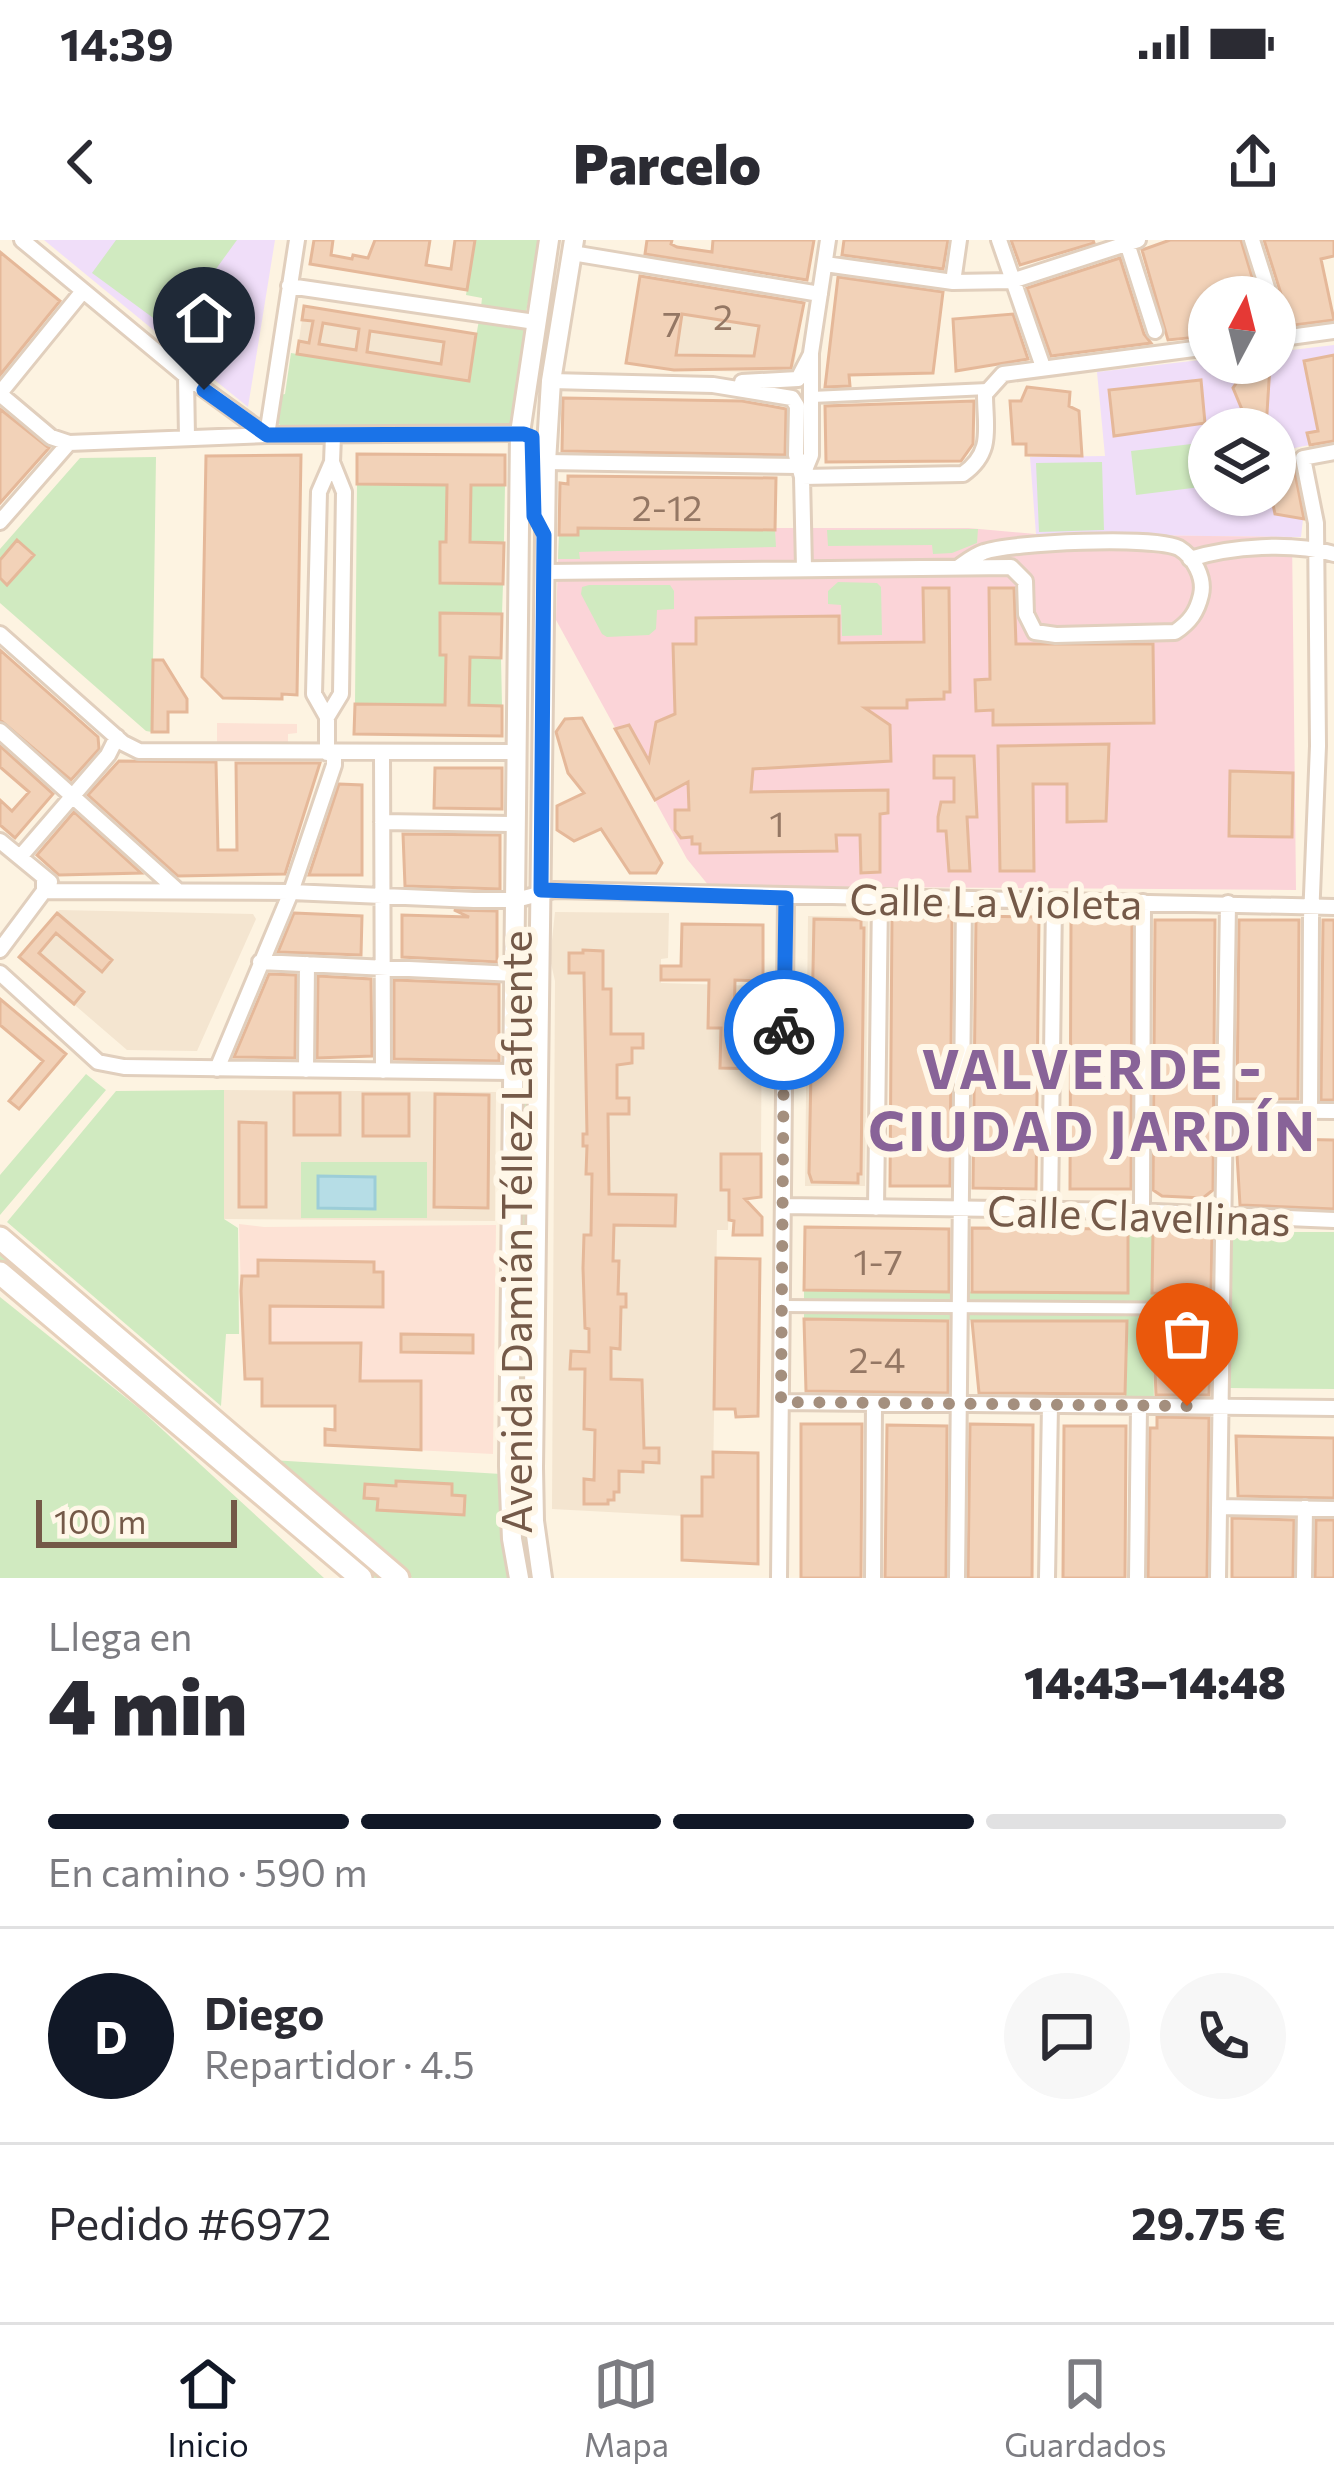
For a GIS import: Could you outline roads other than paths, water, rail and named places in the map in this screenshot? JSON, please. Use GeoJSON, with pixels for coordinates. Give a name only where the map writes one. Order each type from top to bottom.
{"type":"FeatureCollection","features":[{"type":"Feature","properties":{"kind":"main road"},"geometry":{"type":"LineString","coordinates":[[0,1238],[398,1578]]}},
{"type":"Feature","properties":{"kind":"main road"},"geometry":{"type":"LineString","coordinates":[[0,1273],[361,1578]]}},
{"type":"Feature","properties":{"kind":"street"},"geometry":{"type":"LineString","coordinates":[[22,240],[186,376],[267,435]]}},
{"type":"Feature","properties":{"kind":"street"},"geometry":{"type":"LineString","coordinates":[[267,435],[297,240]]}},
{"type":"Feature","properties":{"kind":"street","name":"Avenida Damián Téllez Lafuente"},"geometry":{"type":"LineString","coordinates":[[519,1578],[509,1476],[520,434],[549,240]]}},
{"type":"Feature","properties":{"kind":"street"},"geometry":{"type":"LineString","coordinates":[[800,472],[811,455],[811,353],[828,240]]}},
{"type":"Feature","properties":{"kind":"street"},"geometry":{"type":"LineString","coordinates":[[953,282],[959,240]]}},
{"type":"Feature","properties":{"kind":"street"},"geometry":{"type":"LineString","coordinates":[[999,240],[1042,367]]}},
{"type":"Feature","properties":{"kind":"street"},"geometry":{"type":"LineString","coordinates":[[1252,240],[1263,276]]}},
{"type":"Feature","properties":{"kind":"street"},"geometry":{"type":"LineString","coordinates":[[825,264],[953,282],[1012,281],[1130,241],[1160,352]]}},
{"type":"Feature","properties":{"kind":"street"},"geometry":{"type":"LineString","coordinates":[[811,353],[798,380],[713,385],[551,381],[540,369],[539,329],[569,244],[820,294]]}},
{"type":"Feature","properties":{"kind":"street","name":"Avenida Damián Téllez Lafuente"},"geometry":{"type":"LineString","coordinates":[[542,1578],[533,1468],[544,535],[551,381],[569,244]]}},
{"type":"Feature","properties":{"kind":"street"},"geometry":{"type":"LineString","coordinates":[[290,286],[539,329]]}},
{"type":"Feature","properties":{"kind":"street"},"geometry":{"type":"LineString","coordinates":[[83,291],[0,394],[51,436],[69,443],[267,435],[520,434],[532,437],[535,443],[534,516],[544,535]]}},
{"type":"Feature","properties":{"kind":"street"},"geometry":{"type":"LineString","coordinates":[[1296,336],[1334,332]]}},
{"type":"Feature","properties":{"kind":"street"},"geometry":{"type":"LineString","coordinates":[[546,462],[963,473],[980,462],[985,452],[988,389],[1003,374],[1188,349]]}},
{"type":"Feature","properties":{"kind":"street"},"geometry":{"type":"LineString","coordinates":[[186,376],[187,438]]}},
{"type":"Feature","properties":{"kind":"street"},"geometry":{"type":"LineString","coordinates":[[713,385],[783,394],[797,406],[803,568]]}},
{"type":"Feature","properties":{"kind":"street"},"geometry":{"type":"LineString","coordinates":[[812,397],[988,389]]}},
{"type":"Feature","properties":{"kind":"street"},"geometry":{"type":"LineString","coordinates":[[217,1069],[291,892],[331,753],[327,708],[314,694],[314,671],[319,492],[332,462],[333,436]]}},
{"type":"Feature","properties":{"kind":"street"},"geometry":{"type":"LineString","coordinates":[[0,521],[69,443]]}},
{"type":"Feature","properties":{"kind":"street"},"geometry":{"type":"LineString","coordinates":[[1310,1111],[1318,746],[1316,523],[1303,458],[1334,452]]}},
{"type":"Feature","properties":{"kind":"street"},"geometry":{"type":"LineString","coordinates":[[327,708],[341,694],[342,485],[332,462]]}},
{"type":"Feature","properties":{"kind":"street"},"geometry":{"type":"LineString","coordinates":[[322,483],[342,485]]}},
{"type":"Feature","properties":{"kind":"street"},"geometry":{"type":"LineString","coordinates":[[1315,548],[1334,534]]}},
{"type":"Feature","properties":{"kind":"street"},"geometry":{"type":"LineString","coordinates":[[519,588],[544,572],[960,566],[1018,570],[1025,581],[1026,614],[1035,632],[1056,635],[1165,633],[1182,627],[1196,612],[1203,584],[1183,550],[1161,543],[1024,545],[983,552],[960,566]]}},
{"type":"Feature","properties":{"kind":"street"},"geometry":{"type":"LineString","coordinates":[[1190,559],[1219,551],[1315,548],[1334,554]]}},
{"type":"Feature","properties":{"kind":"street"},"geometry":{"type":"LineString","coordinates":[[0,634],[117,737],[149,754],[382,753],[517,759],[542,736]]}},
{"type":"Feature","properties":{"kind":"street"},"geometry":{"type":"LineString","coordinates":[[0,731],[178,890]]}},
{"type":"Feature","properties":{"kind":"street"},"geometry":{"type":"LineString","coordinates":[[20,857],[108,755],[117,737]]}},
{"type":"Feature","properties":{"kind":"street"},"geometry":{"type":"LineString","coordinates":[[382,753],[383,1071]]}},
{"type":"Feature","properties":{"kind":"street"},"geometry":{"type":"LineString","coordinates":[[517,759],[528,785],[527,876],[541,890]]}},
{"type":"Feature","properties":{"kind":"street"},"geometry":{"type":"LineString","coordinates":[[382,822],[517,824]]}},
{"type":"Feature","properties":{"kind":"street"},"geometry":{"type":"LineString","coordinates":[[0,841],[49,885],[522,902],[529,912],[529,1003],[539,1022]]}},
{"type":"Feature","properties":{"kind":"street"},"geometry":{"type":"LineString","coordinates":[[0,950],[49,885]]}},
{"type":"Feature","properties":{"kind":"street","name":"Calle La Violeta"},"geometry":{"type":"LineString","coordinates":[[516,900],[541,890],[1334,907]]}},
{"type":"Feature","properties":{"kind":"street"},"geometry":{"type":"LineString","coordinates":[[779,1578],[786,898]]}},
{"type":"Feature","properties":{"kind":"street"},"geometry":{"type":"LineString","coordinates":[[876,1208],[880,899]]}},
{"type":"Feature","properties":{"kind":"street"},"geometry":{"type":"LineString","coordinates":[[957,1578],[959,1307],[953,1209],[964,900]]}},
{"type":"Feature","properties":{"kind":"street"},"geometry":{"type":"LineString","coordinates":[[1050,1210],[1054,901]]}},
{"type":"Feature","properties":{"kind":"street"},"geometry":{"type":"LineString","coordinates":[[1142,1212],[1143,902]]}},
{"type":"Feature","properties":{"kind":"street"},"geometry":{"type":"LineString","coordinates":[[1218,1578],[1228,903]]}},
{"type":"Feature","properties":{"kind":"street"},"geometry":{"type":"LineString","coordinates":[[260,962],[515,974]]}},
{"type":"Feature","properties":{"kind":"street"},"geometry":{"type":"LineString","coordinates":[[305,1070],[307,964]]}},
{"type":"Feature","properties":{"kind":"street"},"geometry":{"type":"LineString","coordinates":[[0,974],[98,1062],[124,1067],[514,1072]]}},
{"type":"Feature","properties":{"kind":"street"},"geometry":{"type":"LineString","coordinates":[[1226,1110],[1334,1111]]}},
{"type":"Feature","properties":{"kind":"street","name":"Calle Clavellinas"},"geometry":{"type":"LineString","coordinates":[[783,1206],[1334,1220]]}},
{"type":"Feature","properties":{"kind":"street"},"geometry":{"type":"LineString","coordinates":[[782,1306],[1222,1310]]}},
{"type":"Feature","properties":{"kind":"street"},"geometry":{"type":"LineString","coordinates":[[781,1402],[1334,1408]]}},
{"type":"Feature","properties":{"kind":"street"},"geometry":{"type":"LineString","coordinates":[[873,1578],[874,1403]]}},
{"type":"Feature","properties":{"kind":"street"},"geometry":{"type":"LineString","coordinates":[[1047,1578],[1050,1405]]}},
{"type":"Feature","properties":{"kind":"street"},"geometry":{"type":"LineString","coordinates":[[1137,1578],[1139,1406]]}},
{"type":"Feature","properties":{"kind":"street"},"geometry":{"type":"LineString","coordinates":[[1219,1507],[1334,1509]]}},
{"type":"Feature","properties":{"kind":"street"},"geometry":{"type":"LineString","coordinates":[[1304,1578],[1305,1508]]}},
{"type":"Feature","properties":{"kind":"water"},"geometry":{"type":"Polygon","coordinates":[[[318,1176],[375,1177],[375,1209],[318,1208],[318,1176]]]}},
{"type":"Feature","properties":{"kind":"district","name":"VALVERDE - CIUDAD JARDÍN"},"geometry":{"type":"Point","coordinates":[1093,1098]}}]}
